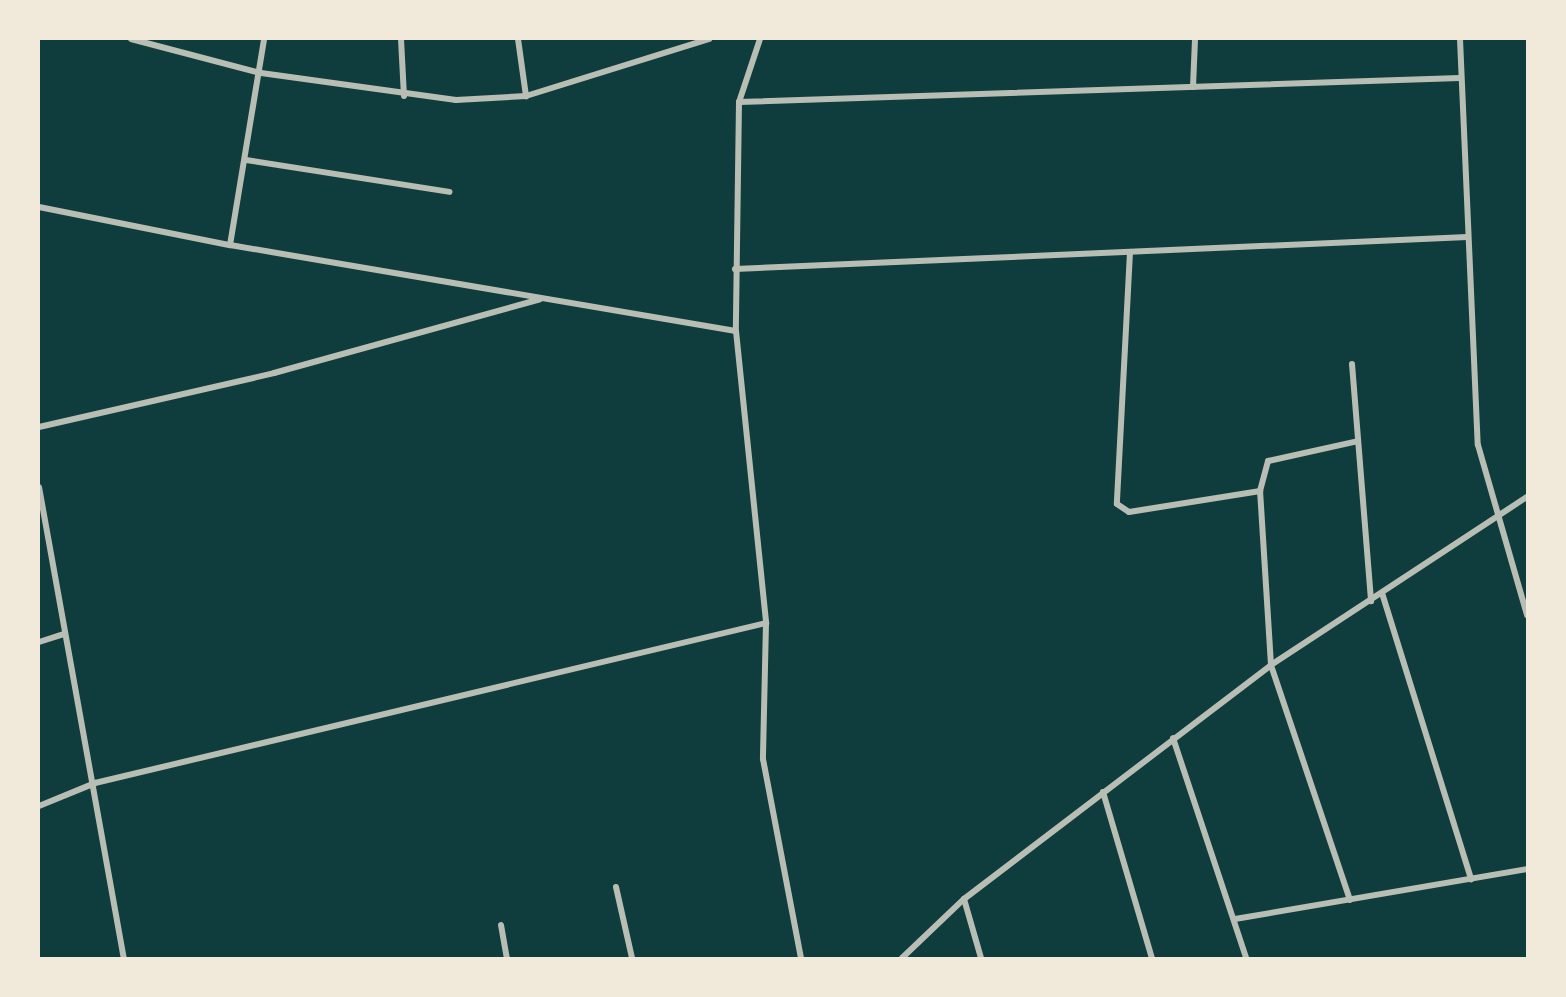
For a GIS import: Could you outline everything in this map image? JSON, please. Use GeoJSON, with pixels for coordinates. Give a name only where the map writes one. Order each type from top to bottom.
{"type":"FeatureCollection","features":[{"type":"Feature","properties":{"kind":"street"},"geometry":{"type":"LineString","coordinates":[[131,39],[261,73],[404,96],[526,96],[709,39]]}},
{"type":"Feature","properties":{"kind":"street"},"geometry":{"type":"LineString","coordinates":[[230,245],[261,73],[264,39]]}},
{"type":"Feature","properties":{"kind":"street"},"geometry":{"type":"LineString","coordinates":[[401,39],[404,96]]}},
{"type":"Feature","properties":{"kind":"street"},"geometry":{"type":"LineString","coordinates":[[518,39],[526,96]]}},
{"type":"Feature","properties":{"kind":"street"},"geometry":{"type":"LineString","coordinates":[[760,39],[739,102],[735,269],[736,331],[766,623],[763,759],[801,958]]}},
{"type":"Feature","properties":{"kind":"street"},"geometry":{"type":"LineString","coordinates":[[1193,87],[1195,39]]}},
{"type":"Feature","properties":{"kind":"street"},"geometry":{"type":"LineString","coordinates":[[1460,39],[1478,444],[1495,515],[1527,615]]}},
{"type":"Feature","properties":{"kind":"street"},"geometry":{"type":"LineString","coordinates":[[739,102],[1460,78]]}},
{"type":"Feature","properties":{"kind":"street"},"geometry":{"type":"LineString","coordinates":[[246,160],[450,192]]}},
{"type":"Feature","properties":{"kind":"street"},"geometry":{"type":"LineString","coordinates":[[39,207],[230,245],[736,331]]}},
{"type":"Feature","properties":{"kind":"street"},"geometry":{"type":"LineString","coordinates":[[735,269],[1467,237]]}},
{"type":"Feature","properties":{"kind":"street"},"geometry":{"type":"LineString","coordinates":[[1130,252],[1117,504],[1129,512],[1260,491]]}},
{"type":"Feature","properties":{"kind":"street"},"geometry":{"type":"LineString","coordinates":[[39,427],[274,373],[544,298]]}},
{"type":"Feature","properties":{"kind":"street"},"geometry":{"type":"LineString","coordinates":[[1352,363],[1371,601]]}},
{"type":"Feature","properties":{"kind":"street"},"geometry":{"type":"LineString","coordinates":[[1350,900],[1271,665],[1260,473],[1268,461],[1358,441]]}},
{"type":"Feature","properties":{"kind":"street"},"geometry":{"type":"LineString","coordinates":[[39,487],[63,634],[95,783],[124,958]]}},
{"type":"Feature","properties":{"kind":"street"},"geometry":{"type":"LineString","coordinates":[[902,958],[964,899],[1271,665],[1371,601],[1495,515],[1527,497]]}},
{"type":"Feature","properties":{"kind":"street"},"geometry":{"type":"LineString","coordinates":[[1382,593],[1471,879]]}},
{"type":"Feature","properties":{"kind":"street"},"geometry":{"type":"LineString","coordinates":[[39,806],[95,783],[766,623]]}},
{"type":"Feature","properties":{"kind":"street"},"geometry":{"type":"LineString","coordinates":[[39,642],[63,634]]}},
{"type":"Feature","properties":{"kind":"street"},"geometry":{"type":"LineString","coordinates":[[1173,738],[1235,919],[1246,958]]}},
{"type":"Feature","properties":{"kind":"street"},"geometry":{"type":"LineString","coordinates":[[1103,792],[1152,958]]}},
{"type":"Feature","properties":{"kind":"street"},"geometry":{"type":"LineString","coordinates":[[1235,919],[1527,869]]}},
{"type":"Feature","properties":{"kind":"street"},"geometry":{"type":"LineString","coordinates":[[616,887],[632,958]]}},
{"type":"Feature","properties":{"kind":"street"},"geometry":{"type":"LineString","coordinates":[[964,899],[981,958]]}},
{"type":"Feature","properties":{"kind":"street"},"geometry":{"type":"LineString","coordinates":[[501,925],[507,958]]}}]}
